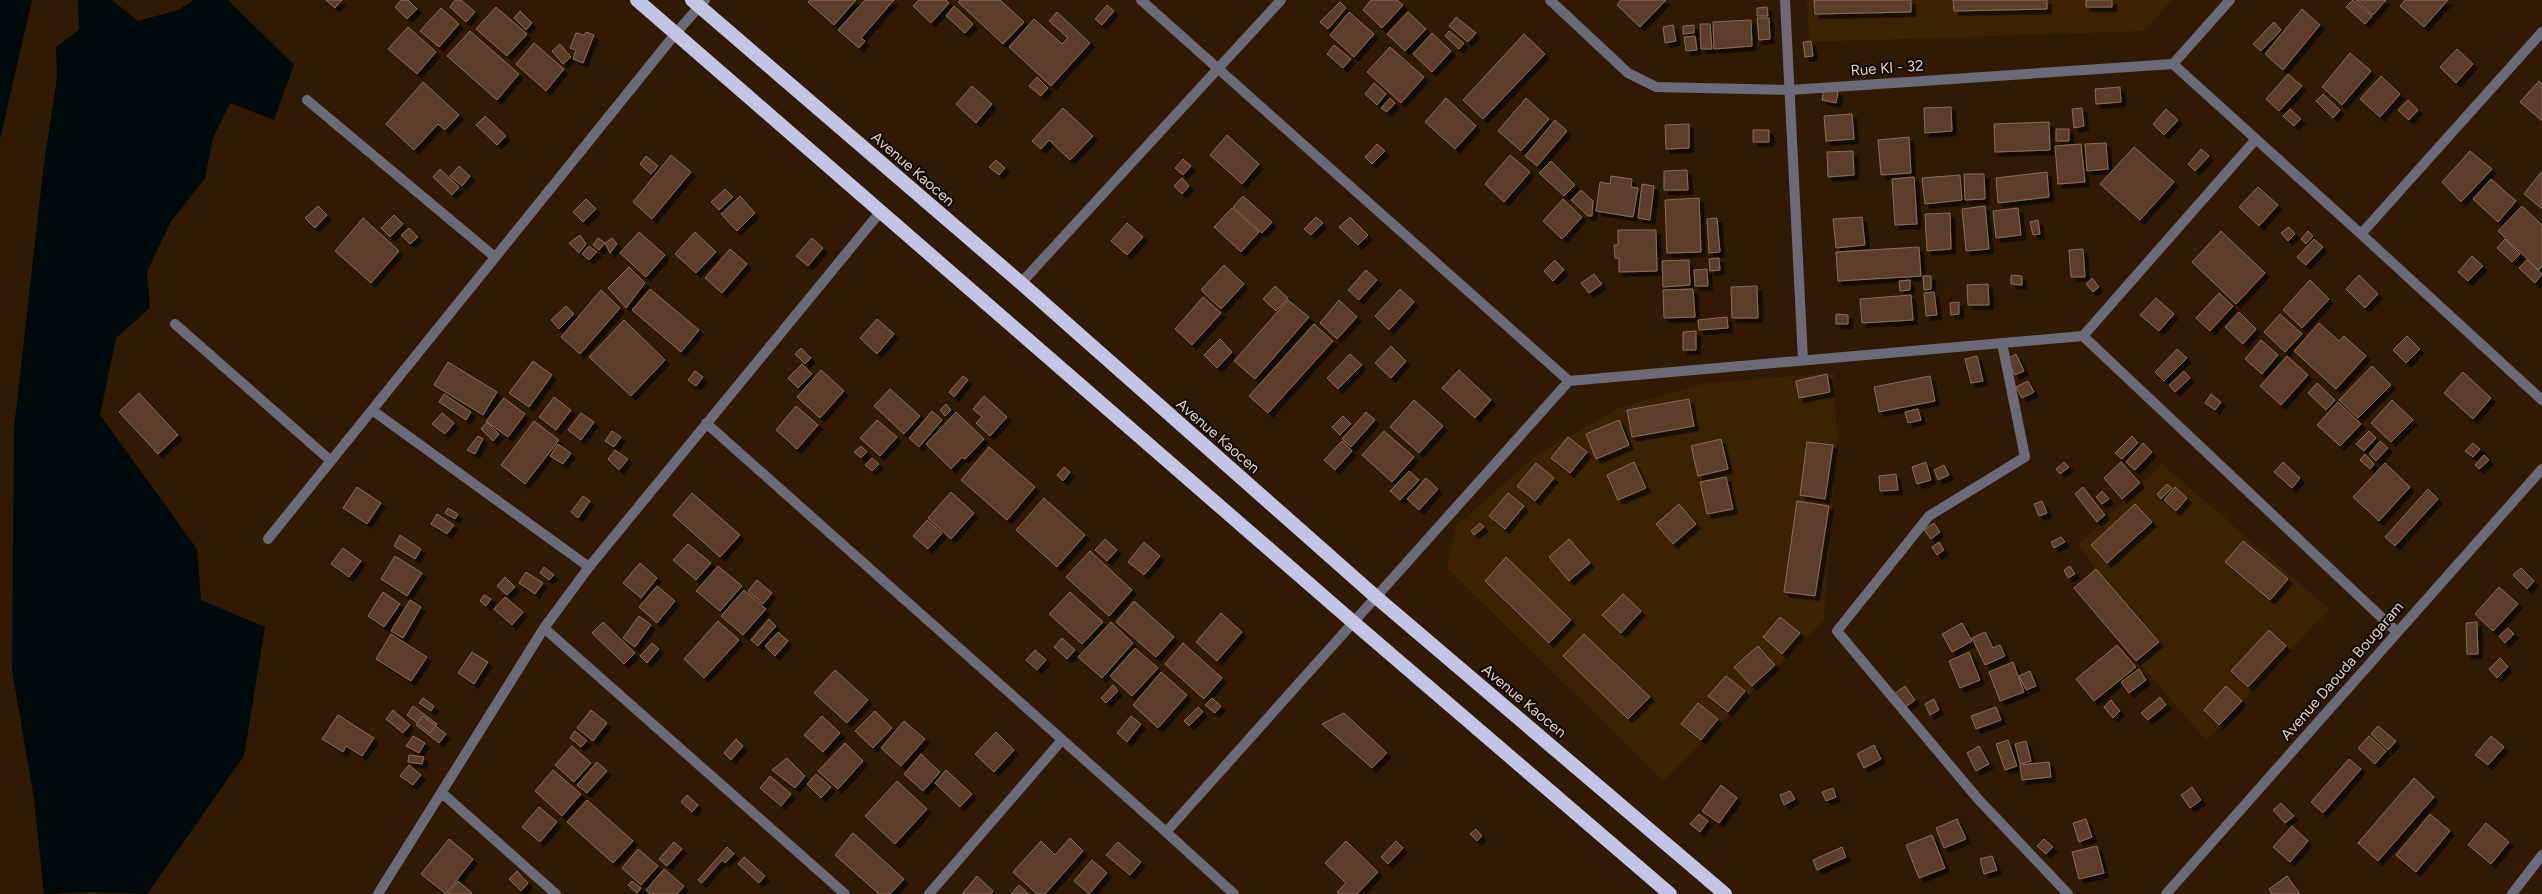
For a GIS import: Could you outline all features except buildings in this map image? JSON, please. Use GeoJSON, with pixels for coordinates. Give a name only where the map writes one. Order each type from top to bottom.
{"type":"FeatureCollection","features":[{"type":"Feature","properties":{"kind":"highway"},"geometry":{"type":"LineString","coordinates":[[637,0],[1353,622],[1670,894]]}},
{"type":"Feature","properties":{"kind":"highway","name":"Avenue Kaocen"},"geometry":{"type":"LineString","coordinates":[[699,2],[1376,596],[1725,894]]}},
{"type":"Feature","properties":{"kind":"street"},"geometry":{"type":"LineString","coordinates":[[1141,0],[1569,381]]}},
{"type":"Feature","properties":{"kind":"street"},"geometry":{"type":"LineString","coordinates":[[1021,284],[1281,0]]}},
{"type":"Feature","properties":{"kind":"street","name":"Rue KI - 32"},"geometry":{"type":"LineString","coordinates":[[1550,0],[1628,73],[1656,87],[1790,90],[2173,64]]}},
{"type":"Feature","properties":{"kind":"street"},"geometry":{"type":"LineString","coordinates":[[1785,0],[1803,360]]}},
{"type":"Feature","properties":{"kind":"street"},"geometry":{"type":"LineString","coordinates":[[2230,0],[2173,64],[2542,400]]}},
{"type":"Feature","properties":{"kind":"street"},"geometry":{"type":"LineString","coordinates":[[268,539],[699,2]]}},
{"type":"Feature","properties":{"kind":"street"},"geometry":{"type":"LineString","coordinates":[[2361,234],[2542,32]]}},
{"type":"Feature","properties":{"kind":"street"},"geometry":{"type":"LineString","coordinates":[[307,100],[495,257]]}},
{"type":"Feature","properties":{"kind":"street"},"geometry":{"type":"LineString","coordinates":[[1166,832],[1569,381],[2083,336],[2256,139]]}},
{"type":"Feature","properties":{"kind":"street"},"geometry":{"type":"LineString","coordinates":[[378,894],[544,628],[589,567],[881,211]]}},
{"type":"Feature","properties":{"kind":"street"},"geometry":{"type":"LineString","coordinates":[[175,324],[331,461]]}},
{"type":"Feature","properties":{"kind":"street"},"geometry":{"type":"LineString","coordinates":[[2083,336],[2397,632]]}},
{"type":"Feature","properties":{"kind":"street"},"geometry":{"type":"LineString","coordinates":[[2002,343],[2025,456],[1929,516],[1837,631],[1978,799],[2068,894]]}},
{"type":"Feature","properties":{"kind":"street"},"geometry":{"type":"LineString","coordinates":[[372,410],[589,567]]}},
{"type":"Feature","properties":{"kind":"street"},"geometry":{"type":"LineString","coordinates":[[706,423],[1234,894]]}},
{"type":"Feature","properties":{"kind":"street","name":"Avenue Daouda Bougaram"},"geometry":{"type":"LineString","coordinates":[[2166,894],[2542,469]]}},
{"type":"Feature","properties":{"kind":"street"},"geometry":{"type":"LineString","coordinates":[[544,628],[845,894]]}},
{"type":"Feature","properties":{"kind":"street"},"geometry":{"type":"LineString","coordinates":[[929,894],[1062,740]]}},
{"type":"Feature","properties":{"kind":"street"},"geometry":{"type":"LineString","coordinates":[[442,793],[556,894]]}},
{"type":"Feature","properties":{"kind":"street"},"geometry":{"type":"LineString","coordinates":[[2512,894],[2542,855]]}},
{"type":"Feature","properties":{"kind":"shaded area"},"geometry":{"type":"Polygon","coordinates":[[[0,0],[32,0],[0,139],[0,0]]]}},
{"type":"Feature","properties":{"kind":"shaded area"},"geometry":{"type":"Polygon","coordinates":[[[78,0],[112,0],[138,21],[178,10],[194,0],[228,0],[294,65],[274,120],[230,103],[213,138],[205,178],[170,223],[147,272],[150,308],[116,338],[100,415],[197,549],[201,600],[265,627],[244,756],[147,894],[91,892],[44,894],[34,799],[12,670],[14,428],[44,163],[57,78],[56,47],[79,30],[78,0]]]}},
{"type":"Feature","properties":{"kind":"shaded area"},"geometry":{"type":"Polygon","coordinates":[[[1807,0],[2172,0],[2145,31],[1810,42],[1807,0]]]}},
{"type":"Feature","properties":{"kind":"shaded area"},"geometry":{"type":"Polygon","coordinates":[[[1834,373],[1837,440],[1824,620],[1663,781],[1447,568],[1456,526],[1538,454],[1621,407],[1706,383],[1834,373]]]}},
{"type":"Feature","properties":{"kind":"shaded area"},"geometry":{"type":"Polygon","coordinates":[[[2162,464],[2329,609],[2206,740],[2074,588],[2096,569],[2078,545],[2162,464]]]}}]}
